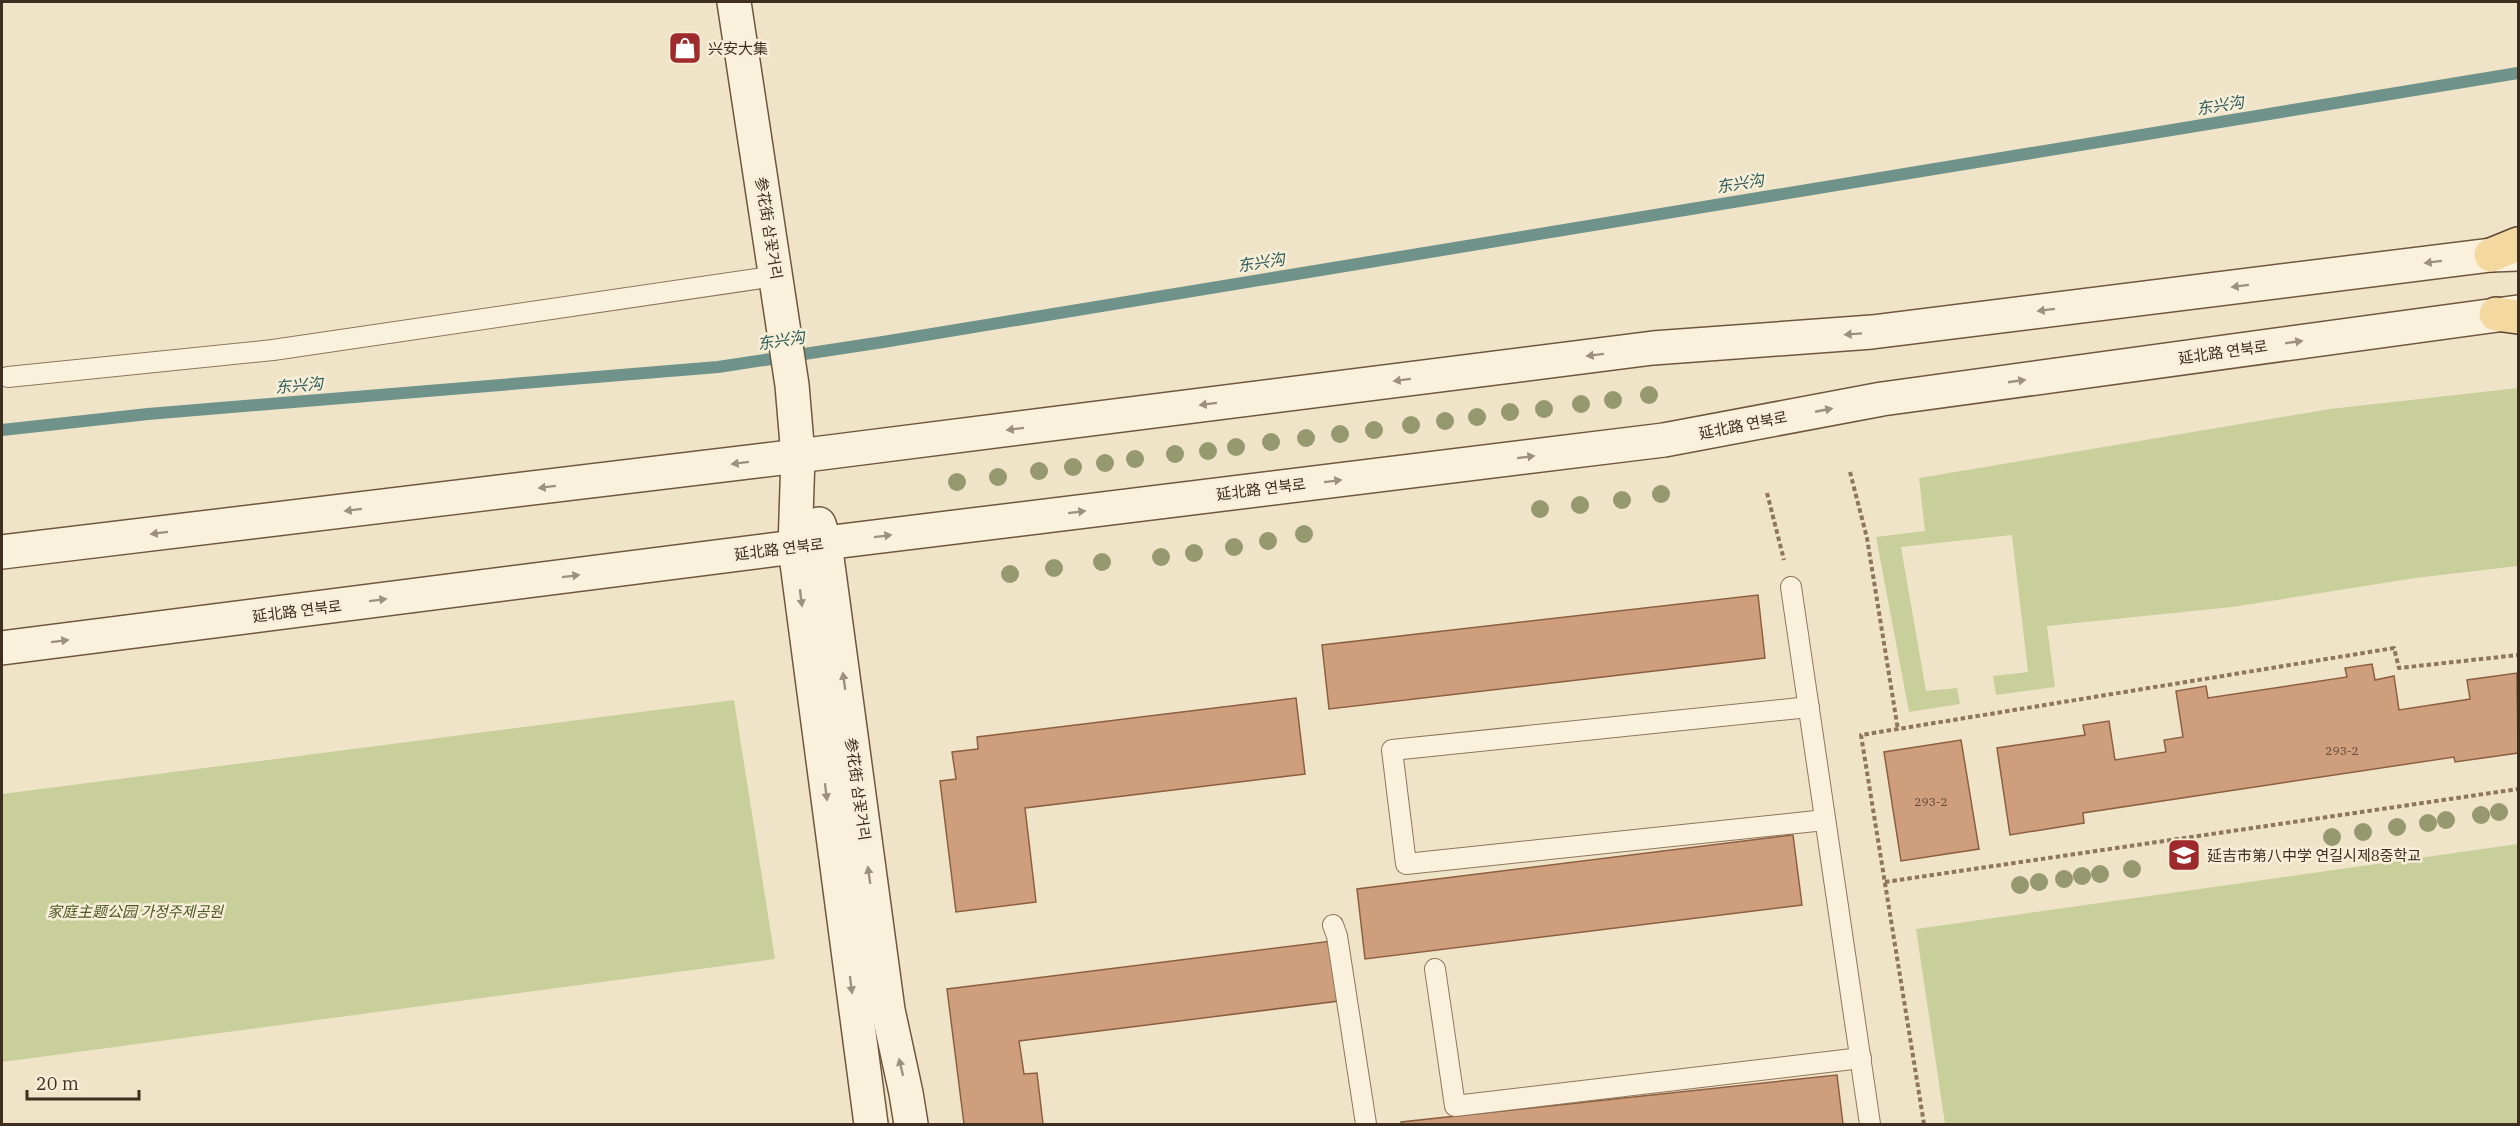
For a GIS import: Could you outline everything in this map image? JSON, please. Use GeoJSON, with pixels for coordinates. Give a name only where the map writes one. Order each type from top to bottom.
{"type":"FeatureCollection","features":[{"type":"Feature","properties":{"kind":"main road","name":"参花街 삼꽃거리"},"geometry":{"type":"LineString","coordinates":[[734,2],[792,386],[871,1125]]}},
{"type":"Feature","properties":{"kind":"main road"},"geometry":{"type":"LineString","coordinates":[[2,552],[798,456],[1653,348],[1872,332],[2510,251]]}},
{"type":"Feature","properties":{"kind":"main road","name":"延北路 연북로"},"geometry":{"type":"LineString","coordinates":[[2,648],[810,545],[1664,440],[1882,399],[2511,314]]}},
{"type":"Feature","properties":{"kind":"main road","name":"参花街 삼꽃거리"},"geometry":{"type":"LineString","coordinates":[[810,545],[888,1010],[911,1125]]}},
{"type":"Feature","properties":{"kind":"lane"},"geometry":{"type":"LineString","coordinates":[[8,377],[273,350],[776,276]]}},
{"type":"Feature","properties":{"kind":"lane"},"geometry":{"type":"LineString","coordinates":[[1791,587],[1870,1125]]}},
{"type":"Feature","properties":{"kind":"lane"},"geometry":{"type":"LineString","coordinates":[[1809,707],[1392,750],[1406,864],[1825,820]]}},
{"type":"Feature","properties":{"kind":"lane"},"geometry":{"type":"LineString","coordinates":[[1333,926],[1337,936],[1366,1125]]}},
{"type":"Feature","properties":{"kind":"lane"},"geometry":{"type":"LineString","coordinates":[[1435,969],[1455,1106],[1861,1058]]}},
{"type":"Feature","properties":{"kind":"path"},"geometry":{"type":"LineString","coordinates":[[1850,472],[1867,538],[1898,730]]}},
{"type":"Feature","properties":{"kind":"path"},"geometry":{"type":"LineString","coordinates":[[1767,493],[1791,587]]}},
{"type":"Feature","properties":{"kind":"path"},"geometry":{"type":"LineString","coordinates":[[1924,1125],[1861,735],[2394,648],[2399,668],[2518,654]]}},
{"type":"Feature","properties":{"kind":"path"},"geometry":{"type":"LineString","coordinates":[[1885,882],[2518,789]]}},
{"type":"Feature","properties":{"kind":"green space"},"geometry":{"type":"Polygon","coordinates":[[[2518,388],[2518,566],[2415,578],[2232,607],[2047,626],[2055,687],[1996,695],[1993,676],[2028,672],[2012,535],[1901,547],[1926,691],[1957,688],[1960,704],[1909,712],[1876,537],[1925,531],[1919,478],[2330,409],[2518,388]]]}},
{"type":"Feature","properties":{"kind":"green space","name":"家庭主题公园 가정주제공원"},"geometry":{"type":"Polygon","coordinates":[[[734,700],[775,959],[2,1062],[2,794],[734,700]]]}},
{"type":"Feature","properties":{"kind":"green space"},"geometry":{"type":"Polygon","coordinates":[[[2518,844],[2518,1124],[1945,1124],[1916,929],[2518,844]]]}},
{"type":"Feature","properties":{"kind":"building"},"geometry":{"type":"Polygon","coordinates":[[[1758,595],[1765,658],[1329,709],[1322,645],[1758,595]]]}},
{"type":"Feature","properties":{"kind":"building"},"geometry":{"type":"Polygon","coordinates":[[[2372,664],[2375,680],[2394,676],[2399,710],[2470,699],[2467,680],[2517,673],[2518,753],[2455,762],[2454,757],[2083,813],[2084,823],[2010,835],[1997,748],[2085,735],[2083,725],[2109,721],[2115,760],[2166,752],[2164,740],[2183,737],[2176,691],[2206,686],[2208,698],[2347,677],[2345,668],[2372,664]]]}},
{"type":"Feature","properties":{"kind":"building"},"geometry":{"type":"Polygon","coordinates":[[[1296,698],[1305,774],[1025,808],[1036,902],[956,912],[940,781],[956,779],[952,752],[978,749],[977,737],[1296,698]]]}},
{"type":"Feature","properties":{"kind":"building"},"geometry":{"type":"Polygon","coordinates":[[[1961,740],[1979,849],[1901,861],[1884,752],[1961,740]]]}},
{"type":"Feature","properties":{"kind":"building"},"geometry":{"type":"Polygon","coordinates":[[[1793,835],[1802,905],[1365,959],[1357,889],[1793,835]]]}},
{"type":"Feature","properties":{"kind":"building"},"geometry":{"type":"Polygon","coordinates":[[[1332,941],[1339,1001],[1019,1041],[1024,1074],[1037,1073],[1043,1124],[964,1124],[947,989],[1332,941]]]}},
{"type":"Feature","properties":{"kind":"building"},"geometry":{"type":"Polygon","coordinates":[[[1837,1075],[1843,1124],[1401,1124],[1401,1122],[1837,1075]]]}},
{"type":"Feature","properties":{"kind":"waterway","name":"东兴沟"},"geometry":{"type":"LineString","coordinates":[[2,430],[148,414],[718,367],[883,342],[2518,73]]}},
{"type":"Feature","properties":{"kind":"place","name":"兴安大集"},"geometry":{"type":"Point","coordinates":[685,48]}},
{"type":"Feature","properties":{"kind":"place","name":"延吉市第八中学 연길시제8중학교"},"geometry":{"type":"Point","coordinates":[2184,855]}}]}
